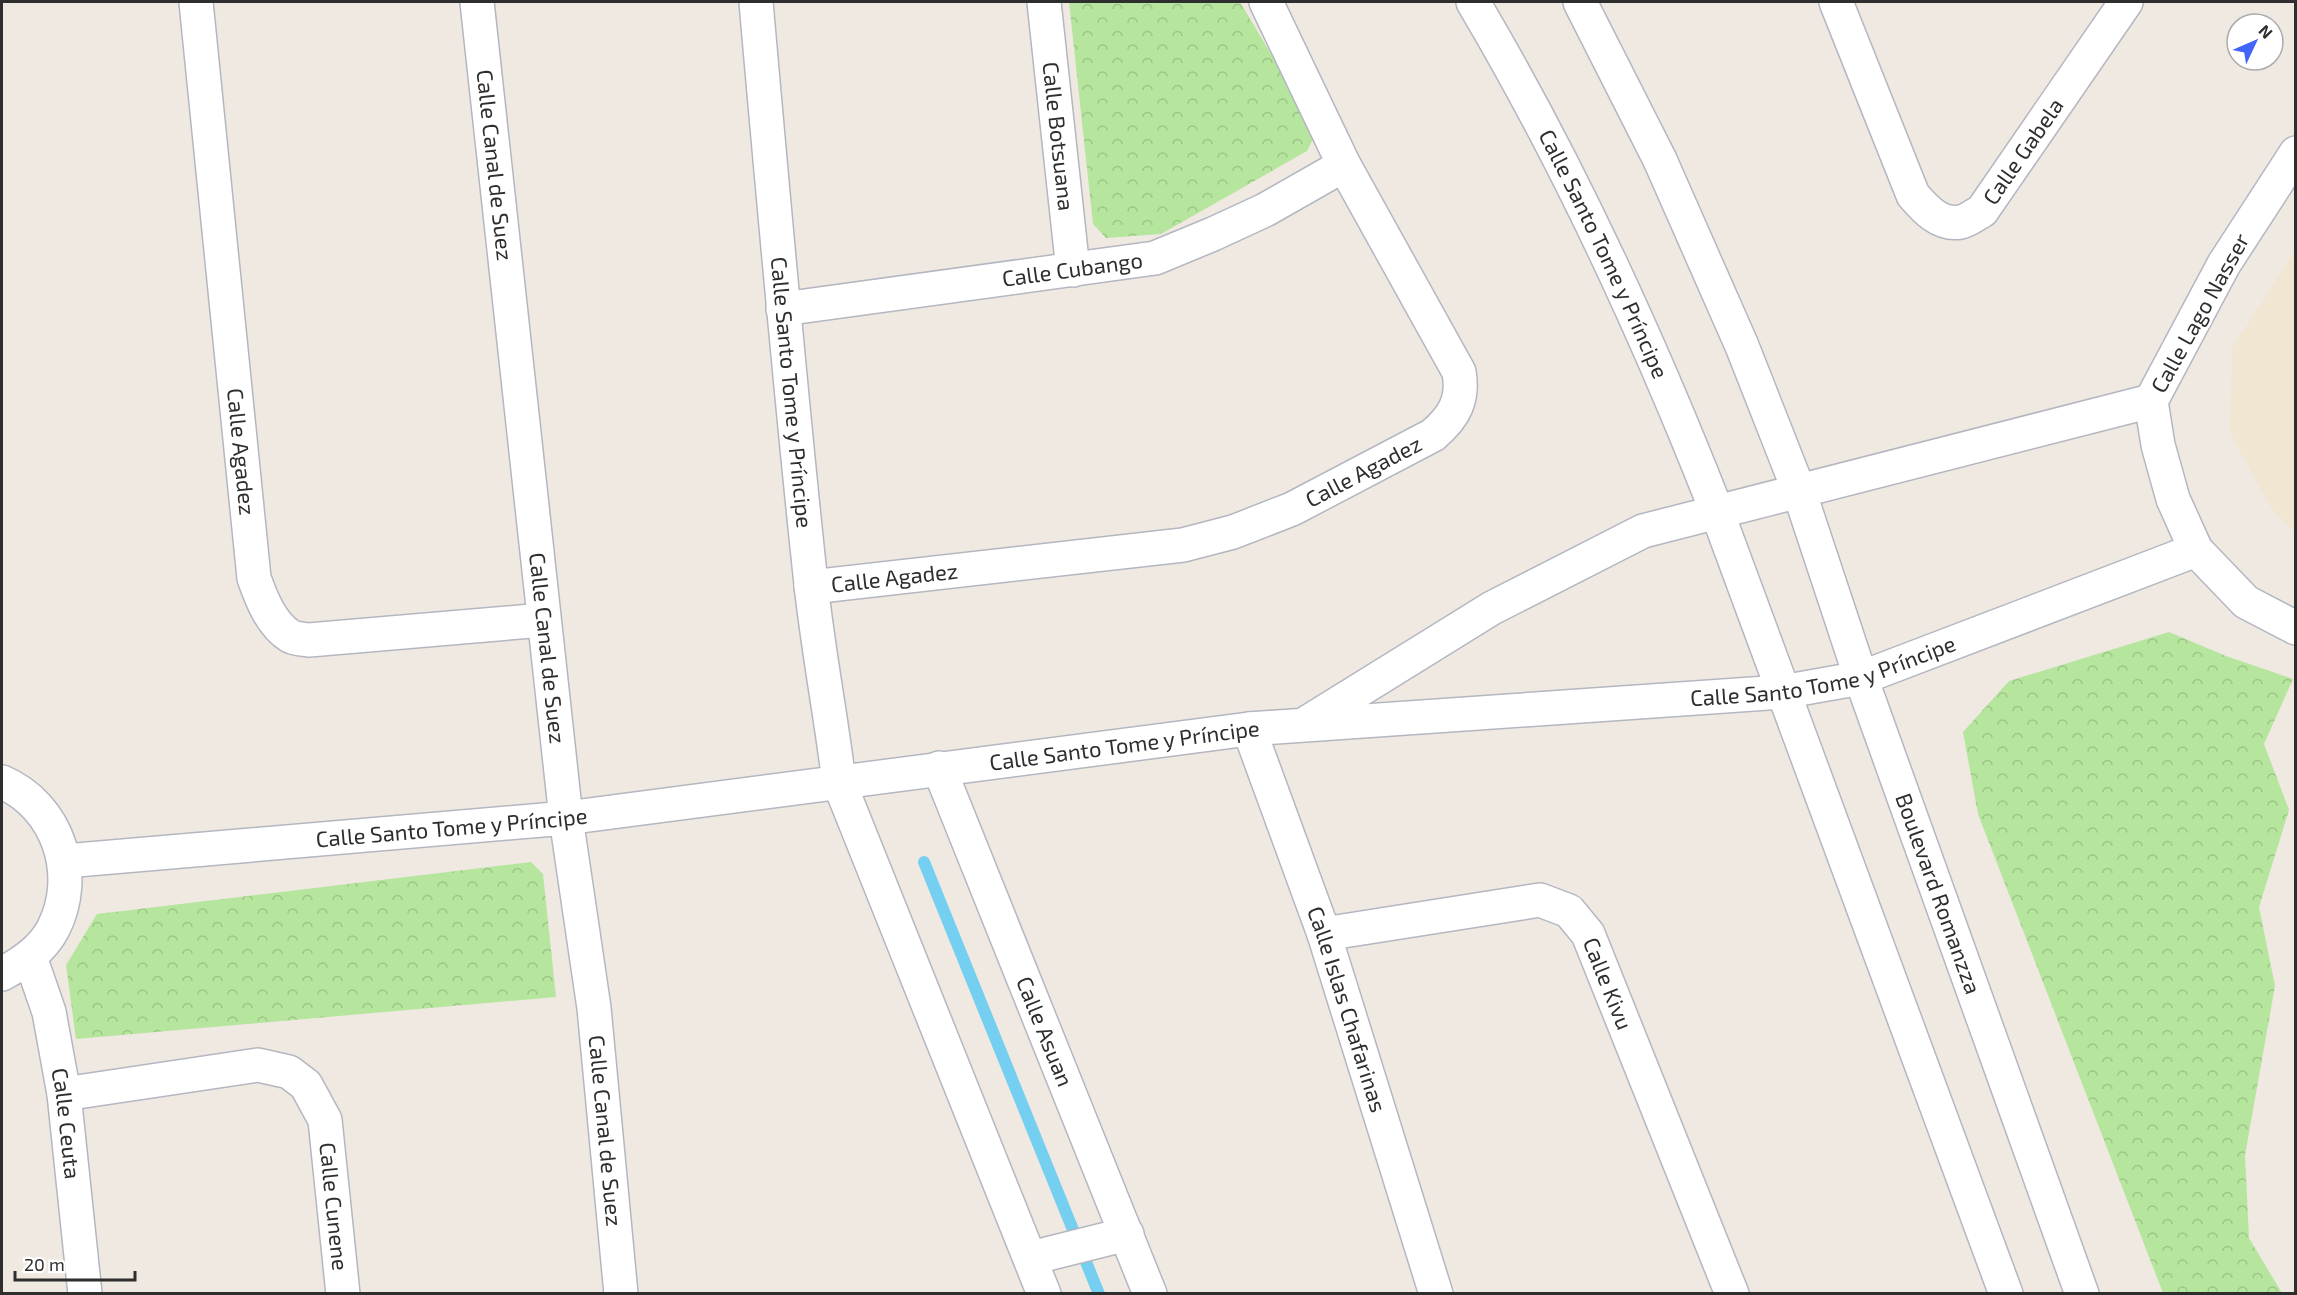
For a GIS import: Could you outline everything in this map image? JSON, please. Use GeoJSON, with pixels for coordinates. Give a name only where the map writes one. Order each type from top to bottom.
{"type":"FeatureCollection","features":[{"type":"Feature","properties":{"kind":"street","name":"Calle Agadez"},"geometry":{"type":"LineString","coordinates":[[196,2],[254,578],[262,600],[274,619],[291,637],[309,640],[543,620]]}},
{"type":"Feature","properties":{"kind":"street","name":"Calle Canal de Suez"},"geometry":{"type":"LineString","coordinates":[[477,2],[566,818],[594,1008],[621,1293]]}},
{"type":"Feature","properties":{"kind":"street","name":"Calle Santo Tome y Príncipe"},"geometry":{"type":"LineString","coordinates":[[756,2],[783,309],[811,587],[839,782]]}},
{"type":"Feature","properties":{"kind":"street","name":"Calle Botsuana"},"geometry":{"type":"LineString","coordinates":[[1044,2],[1073,270]]}},
{"type":"Feature","properties":{"kind":"street","name":"Calle Agadez"},"geometry":{"type":"LineString","coordinates":[[811,587],[1183,544],[1233,532],[1292,509],[1433,435],[1449,422],[1462,389],[1459,372],[1344,165],[1266,2]]}},
{"type":"Feature","properties":{"kind":"street","name":"Calle Santo Tome y Príncipe"},"geometry":{"type":"LineString","coordinates":[[1473,2],[1578,192],[1664,382],[1717,512]]}},
{"type":"Feature","properties":{"kind":"street"},"geometry":{"type":"LineString","coordinates":[[1580,2],[1660,160],[1742,346],[1798,491]]}},
{"type":"Feature","properties":{"kind":"street","name":"Calle Gabela"},"geometry":{"type":"LineString","coordinates":[[1836,2],[1913,195],[1926,210],[1942,221],[1961,222],[1982,211],[2126,2]]}},
{"type":"Feature","properties":{"kind":"street","name":"Calle Lago Nasser"},"geometry":{"type":"LineString","coordinates":[[2196,550],[2173,499],[2158,445],[2151,401],[2224,264],[2295,153]]}},
{"type":"Feature","properties":{"kind":"street","name":"Calle Cubango"},"geometry":{"type":"LineString","coordinates":[[783,309],[1155,258],[1265,210],[1344,165]]}},
{"type":"Feature","properties":{"kind":"street","name":"Calle Santo Tome y Príncipe"},"geometry":{"type":"LineString","coordinates":[[1304,724],[1492,608],[1643,531],[2151,401]]}},
{"type":"Feature","properties":{"kind":"street","name":"Boulevard Romanzza"},"geometry":{"type":"LineString","coordinates":[[1798,491],[1861,678],[2082,1293]]}},
{"type":"Feature","properties":{"kind":"street"},"geometry":{"type":"LineString","coordinates":[[1717,512],[2006,1293]]}},
{"type":"Feature","properties":{"kind":"street","name":"Calle Santo Tome y Príncipe"},"geometry":{"type":"LineString","coordinates":[[65,861],[566,818],[1249,729],[1782,692],[1861,678],[2196,550]]}},
{"type":"Feature","properties":{"kind":"street"},"geometry":{"type":"LineString","coordinates":[[2196,550],[2246,602],[2295,628]]}},
{"type":"Feature","properties":{"kind":"street","name":"Calle Islas Chafarinas"},"geometry":{"type":"LineString","coordinates":[[1249,729],[1324,934],[1436,1293]]}},
{"type":"Feature","properties":{"kind":"street","name":"Calle Asuan"},"geometry":{"type":"LineString","coordinates":[[939,768],[1149,1293]]}},
{"type":"Feature","properties":{"kind":"street"},"geometry":{"type":"LineString","coordinates":[[2,782],[33,802],[54,829],[65,861],[65,897],[52,930],[30,957],[2,974]]}},
{"type":"Feature","properties":{"kind":"street"},"geometry":{"type":"LineString","coordinates":[[839,782],[1044,1293]]}},
{"type":"Feature","properties":{"kind":"street","name":"Calle Kivu"},"geometry":{"type":"LineString","coordinates":[[1324,934],[1540,900],[1569,911],[1588,934],[1732,1293]]}},
{"type":"Feature","properties":{"kind":"street","name":"Calle Ceuta"},"geometry":{"type":"LineString","coordinates":[[30,957],[49,1012],[64,1094],[85,1293]]}},
{"type":"Feature","properties":{"kind":"street","name":"Calle Cunene"},"geometry":{"type":"LineString","coordinates":[[64,1094],[258,1065],[289,1072],[306,1085],[325,1120],[343,1293]]}},
{"type":"Feature","properties":{"kind":"street"},"geometry":{"type":"LineString","coordinates":[[1031,1258],[1127,1234]]}},
{"type":"Feature","properties":{"kind":"shaded area"},"geometry":{"type":"Polygon","coordinates":[[[2295,251],[2295,531],[2273,511],[2230,433],[2232,348],[2295,251]]]}},
{"type":"Feature","properties":{"kind":"green space"},"geometry":{"type":"Polygon","coordinates":[[[1069,2],[1240,2],[1302,106],[1315,135],[1307,151],[1161,234],[1106,238],[1093,224],[1069,2]]]}},
{"type":"Feature","properties":{"kind":"green space"},"geometry":{"type":"Polygon","coordinates":[[[2169,632],[2226,656],[2293,679],[2264,744],[2289,810],[2259,907],[2275,986],[2245,1155],[2249,1238],[2282,1293],[2163,1293],[1978,814],[1963,732],[2009,681],[2169,632]]]}},
{"type":"Feature","properties":{"kind":"green space"},"geometry":{"type":"Polygon","coordinates":[[[531,862],[543,874],[556,997],[76,1039],[66,965],[97,914],[531,862]]]}},
{"type":"Feature","properties":{"kind":"waterway"},"geometry":{"type":"LineString","coordinates":[[924,862],[1099,1294]]}}]}
